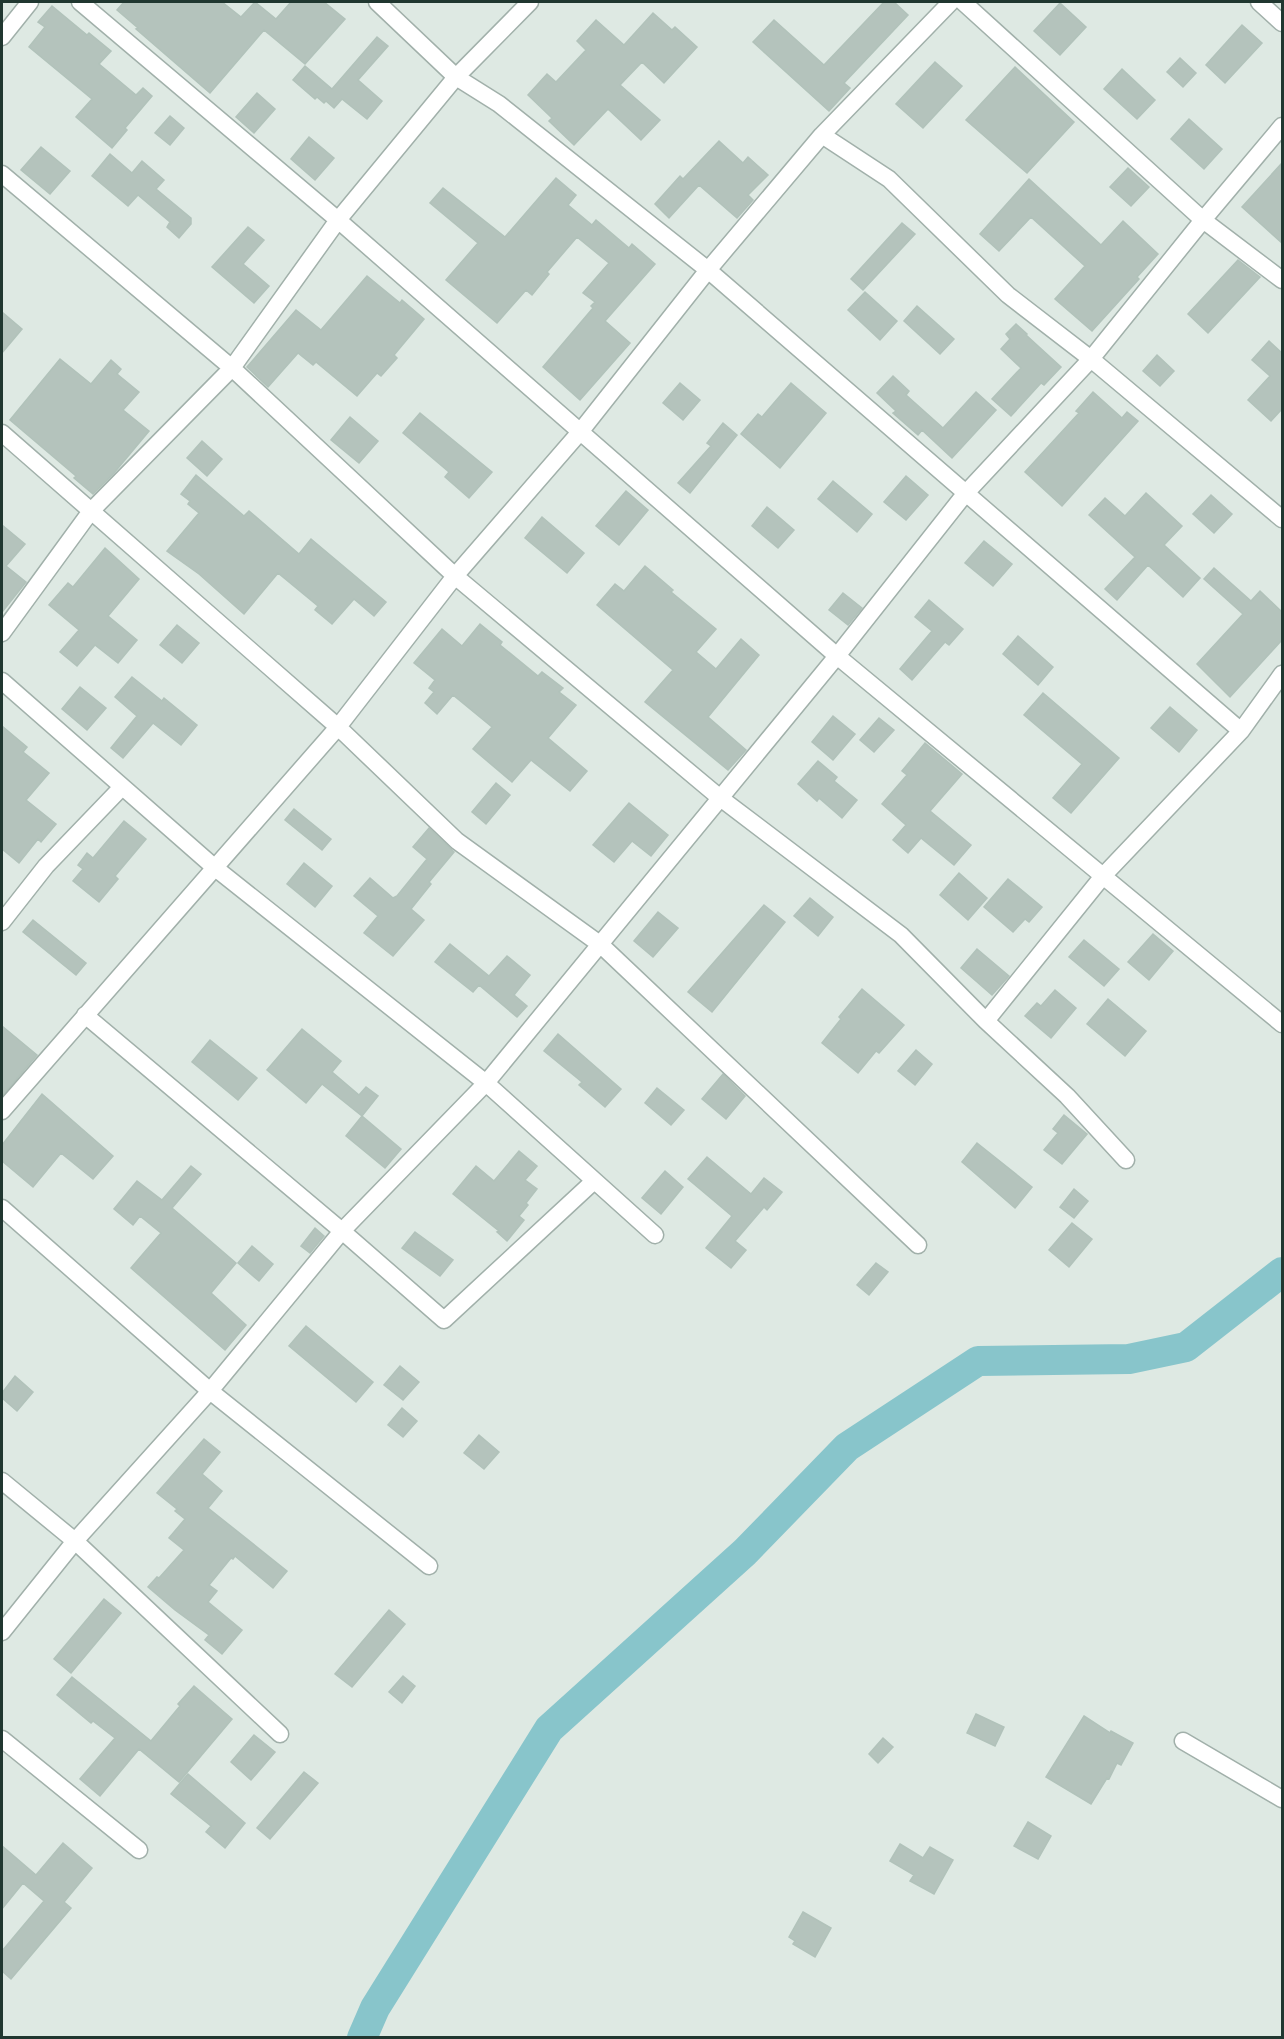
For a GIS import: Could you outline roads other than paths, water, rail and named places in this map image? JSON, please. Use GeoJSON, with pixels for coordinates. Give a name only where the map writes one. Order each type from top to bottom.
{"type":"FeatureCollection","features":[{"type":"Feature","properties":{"kind":"street"},"geometry":{"type":"LineString","coordinates":[[2,37],[30,2]]}},
{"type":"Feature","properties":{"kind":"street"},"geometry":{"type":"LineString","coordinates":[[80,2],[338,220],[837,656],[1282,1024]]}},
{"type":"Feature","properties":{"kind":"street"},"geometry":{"type":"LineString","coordinates":[[377,2],[456,77],[499,104],[708,270],[1241,730]]}},
{"type":"Feature","properties":{"kind":"street"},"geometry":{"type":"LineString","coordinates":[[2,633],[91,511],[232,368],[338,220],[456,77],[530,2]]}},
{"type":"Feature","properties":{"kind":"street"},"geometry":{"type":"LineString","coordinates":[[2,1111],[338,727],[455,576],[580,432],[708,270],[822,135],[951,2]]}},
{"type":"Feature","properties":{"kind":"street"},"geometry":{"type":"LineString","coordinates":[[963,2],[1203,220],[1282,280]]}},
{"type":"Feature","properties":{"kind":"street"},"geometry":{"type":"LineString","coordinates":[[1259,2],[1282,23]]}},
{"type":"Feature","properties":{"kind":"street"},"geometry":{"type":"LineString","coordinates":[[2,1632],[75,1541],[210,1391],[342,1231],[486,1083],[837,656],[965,494],[1091,359],[1282,126]]}},
{"type":"Feature","properties":{"kind":"street"},"geometry":{"type":"LineString","coordinates":[[822,135],[889,179],[1008,295],[1091,359],[1282,519]]}},
{"type":"Feature","properties":{"kind":"street"},"geometry":{"type":"LineString","coordinates":[[2,174],[232,368],[455,576],[719,797],[901,935],[986,1022],[1067,1096],[1126,1160]]}},
{"type":"Feature","properties":{"kind":"street"},"geometry":{"type":"LineString","coordinates":[[2,433],[338,727],[457,841],[601,945],[918,1245]]}},
{"type":"Feature","properties":{"kind":"street"},"geometry":{"type":"LineString","coordinates":[[986,1022],[1103,876],[1241,730],[1282,674]]}},
{"type":"Feature","properties":{"kind":"street"},"geometry":{"type":"LineString","coordinates":[[2,681],[214,867],[486,1083],[655,1235]]}},
{"type":"Feature","properties":{"kind":"street"},"geometry":{"type":"LineString","coordinates":[[2,922],[46,866],[122,787]]}},
{"type":"Feature","properties":{"kind":"street"},"geometry":{"type":"LineString","coordinates":[[85,1015],[444,1320],[594,1181]]}},
{"type":"Feature","properties":{"kind":"street"},"geometry":{"type":"LineString","coordinates":[[2,1208],[210,1391],[429,1566]]}},
{"type":"Feature","properties":{"kind":"street"},"geometry":{"type":"LineString","coordinates":[[2,1481],[75,1541],[280,1734]]}},
{"type":"Feature","properties":{"kind":"street"},"geometry":{"type":"LineString","coordinates":[[2,1739],[139,1850]]}},
{"type":"Feature","properties":{"kind":"street"},"geometry":{"type":"LineString","coordinates":[[1183,1741],[1282,1799]]}},
{"type":"Feature","properties":{"kind":"waterway"},"geometry":{"type":"LineString","coordinates":[[362,2038],[375,2008],[549,1729],[745,1552],[847,1447],[978,1361],[1129,1359],[1186,1347],[1282,1272]]}}]}
